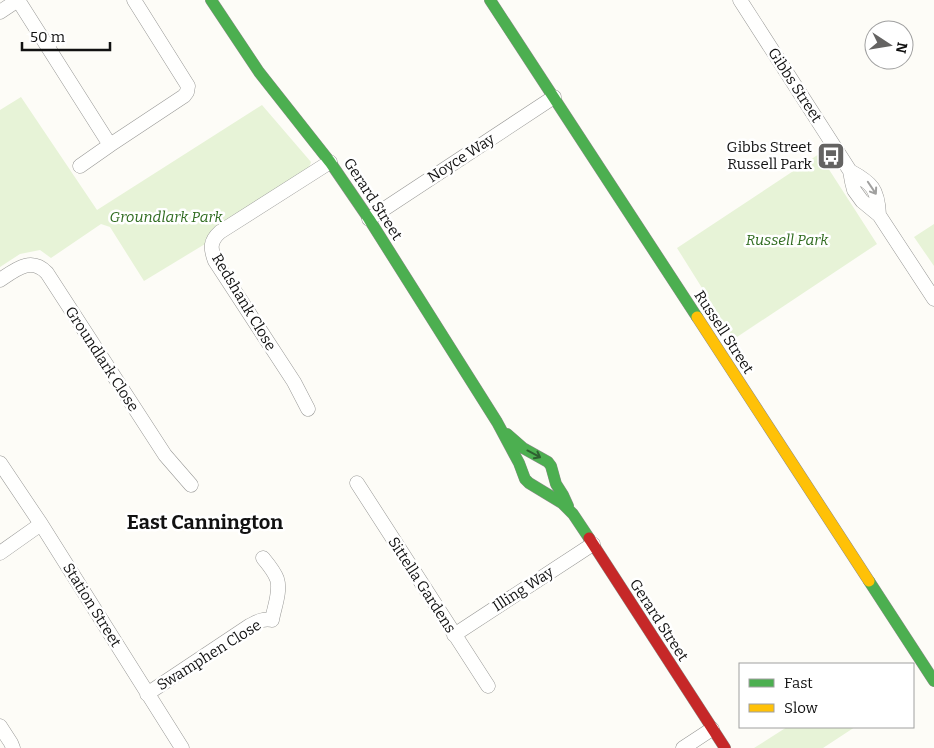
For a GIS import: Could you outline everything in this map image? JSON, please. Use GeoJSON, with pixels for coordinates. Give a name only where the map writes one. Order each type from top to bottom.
{"type":"FeatureCollection","features":[{"type":"Feature","properties":{"kind":"street"},"geometry":{"type":"LineString","coordinates":[[0,12],[18,0],[110,145]]}},
{"type":"Feature","properties":{"kind":"street"},"geometry":{"type":"LineString","coordinates":[[80,166],[188,92],[188,86],[134,0]]}},
{"type":"Feature","properties":{"kind":"street","name":"Gerard Street"},"geometry":{"type":"LineString","coordinates":[[211,0],[265,79],[330,162],[369,219],[497,422],[526,479],[568,508]]}},
{"type":"Feature","properties":{"kind":"street","name":"Russell Street"},"geometry":{"type":"LineString","coordinates":[[490,0],[934,681]]}},
{"type":"Feature","properties":{"kind":"street","name":"Gibbs Street"},"geometry":{"type":"LineString","coordinates":[[740,0],[850,171],[854,190],[862,202],[879,215],[934,300]]}},
{"type":"Feature","properties":{"kind":"street","name":"Noyce Way"},"geometry":{"type":"LineString","coordinates":[[369,219],[554,97]]}},
{"type":"Feature","properties":{"kind":"street","name":"Redshank Close"},"geometry":{"type":"LineString","coordinates":[[308,409],[294,382],[215,261],[212,246],[214,237],[220,232],[330,162]]}},
{"type":"Feature","properties":{"kind":"street","name":"Groundlark Close"},"geometry":{"type":"LineString","coordinates":[[0,280],[24,266],[43,269],[165,455],[191,485]]}},
{"type":"Feature","properties":{"kind":"street","name":"Gerard Street"},"geometry":{"type":"LineString","coordinates":[[497,422],[523,448],[548,462],[551,466],[556,484],[568,508],[725,748]]}},
{"type":"Feature","properties":{"kind":"street","name":"Station Street"},"geometry":{"type":"LineString","coordinates":[[0,463],[41,524],[182,748]]}},
{"type":"Feature","properties":{"kind":"street","name":"Sittella Gardens"},"geometry":{"type":"LineString","coordinates":[[356,482],[488,686]]}},
{"type":"Feature","properties":{"kind":"street"},"geometry":{"type":"LineString","coordinates":[[0,553],[41,524]]}},
{"type":"Feature","properties":{"kind":"street","name":"Illing Way"},"geometry":{"type":"LineString","coordinates":[[454,635],[593,544]]}},
{"type":"Feature","properties":{"kind":"street","name":"Swamphen Close"},"geometry":{"type":"LineString","coordinates":[[147,694],[249,626],[260,620],[272,620],[278,584],[275,575],[263,558]]}},
{"type":"Feature","properties":{"kind":"street"},"geometry":{"type":"LineString","coordinates":[[0,726],[13,748]]}},
{"type":"Feature","properties":{"kind":"street"},"geometry":{"type":"LineString","coordinates":[[683,748],[712,729]]}},
{"type":"Feature","properties":{"kind":"green space","name":"Groundlark Park"},"geometry":{"type":"Polygon","coordinates":[[[21,97],[97,210],[262,105],[311,162],[308,170],[208,236],[205,244],[144,281],[110,227],[101,224],[51,258],[40,250],[20,254],[0,267],[0,110],[21,97]]]}},
{"type":"Feature","properties":{"kind":"green space","name":"Russell Park"},"geometry":{"type":"Polygon","coordinates":[[[819,154],[877,244],[734,339],[677,248],[819,154]]]}},
{"type":"Feature","properties":{"kind":"green space"},"geometry":{"type":"Polygon","coordinates":[[[934,224],[934,266],[914,237],[934,224]]]}},
{"type":"Feature","properties":{"kind":"green space"},"geometry":{"type":"Polygon","coordinates":[[[785,728],[853,728],[823,748],[754,748],[785,728]]]}},
{"type":"Feature","properties":{"kind":"traffic: fast"},"geometry":{"type":"LineString","coordinates":[[211,0],[259,72],[330,162],[369,219],[497,422],[519,463],[525,479],[562,503],[573,514],[589,538]]}},
{"type":"Feature","properties":{"kind":"traffic: fast"},"geometry":{"type":"LineString","coordinates":[[490,0],[697,317]]}},
{"type":"Feature","properties":{"kind":"traffic: fast"},"geometry":{"type":"LineString","coordinates":[[507,434],[523,448],[548,462],[556,484],[568,506]]}},
{"type":"Feature","properties":{"kind":"traffic: fast"},"geometry":{"type":"LineString","coordinates":[[869,581],[934,681]]}},
{"type":"Feature","properties":{"kind":"traffic: slow"},"geometry":{"type":"LineString","coordinates":[[697,317],[869,581]]}},
{"type":"Feature","properties":{"kind":"traffic: jam"},"geometry":{"type":"LineString","coordinates":[[589,538],[725,748]]}},
{"type":"Feature","properties":{"kind":"place","name":"Gibbs Street Russell Park"},"geometry":{"type":"Point","coordinates":[831,156]}},
{"type":"Feature","properties":{"kind":"district","name":"East Cannington"},"geometry":{"type":"Point","coordinates":[205,522]}}]}
